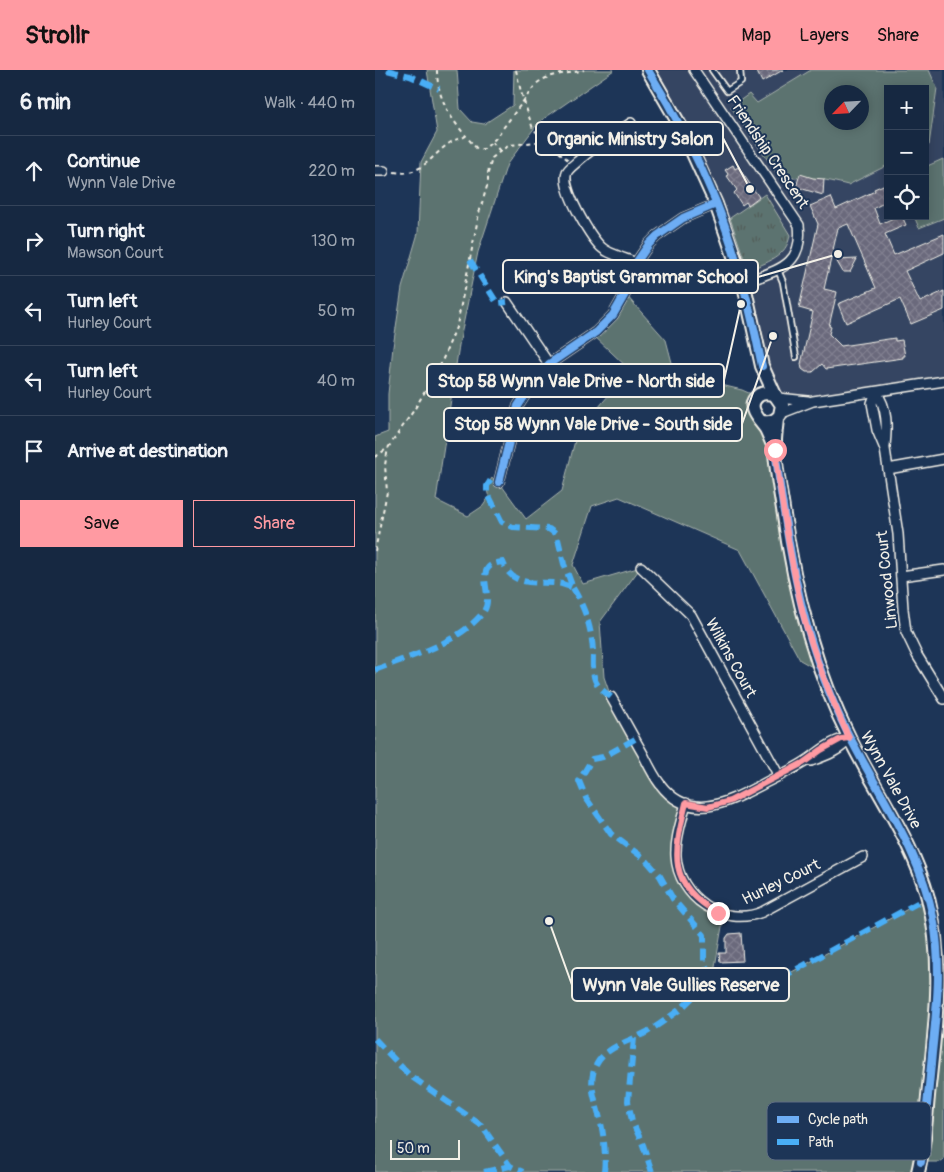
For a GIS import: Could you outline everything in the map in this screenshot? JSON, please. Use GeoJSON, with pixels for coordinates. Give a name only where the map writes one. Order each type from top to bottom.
{"type":"FeatureCollection","features":[{"type":"Feature","properties":{"kind":"main road"},"geometry":{"type":"LineString","coordinates":[[648,70],[681,127],[716,204],[743,282],[762,366],[782,405],[779,416],[769,423],[760,421],[753,411],[753,404],[758,397],[766,393],[777,396]]}},
{"type":"Feature","properties":{"kind":"main road"},"geometry":{"type":"LineString","coordinates":[[758,397],[762,366]]}},
{"type":"Feature","properties":{"kind":"main road","name":"Wynn Vale Drive"},"geometry":{"type":"LineString","coordinates":[[779,416],[775,450],[786,531],[803,615],[821,672],[849,738],[911,851],[926,890],[935,926],[939,964],[938,998],[927,1102]]}},
{"type":"Feature","properties":{"kind":"main road","name":"Wynn Vale Drive"},"geometry":{"type":"LineString","coordinates":[[760,421],[775,450]]}},
{"type":"Feature","properties":{"kind":"street","name":"Friendship Crescent"},"geometry":{"type":"LineString","coordinates":[[696,72],[799,226],[801,238],[797,253],[786,265],[743,282]]}},
{"type":"Feature","properties":{"kind":"street"},"geometry":{"type":"LineString","coordinates":[[631,122],[595,146],[574,165],[567,172],[566,182],[573,202],[602,249],[636,263]]}},
{"type":"Feature","properties":{"kind":"street"},"geometry":{"type":"LineString","coordinates":[[499,482],[518,406],[533,383],[549,364],[596,332],[613,315],[625,294],[636,263],[657,236],[683,218],[716,204]]}},
{"type":"Feature","properties":{"kind":"street"},"geometry":{"type":"LineString","coordinates":[[507,302],[549,364]]}},
{"type":"Feature","properties":{"kind":"street"},"geometry":{"type":"LineString","coordinates":[[779,416],[813,401],[944,381]]}},
{"type":"Feature","properties":{"kind":"street","name":"Linwood Court"},"geometry":{"type":"LineString","coordinates":[[876,392],[872,403],[877,430],[885,449],[898,534],[906,632],[917,655],[944,699]]}},
{"type":"Feature","properties":{"kind":"street"},"geometry":{"type":"LineString","coordinates":[[777,396],[813,401]]}},
{"type":"Feature","properties":{"kind":"street"},"geometry":{"type":"LineString","coordinates":[[888,469],[944,459]]}},
{"type":"Feature","properties":{"kind":"street","name":"Wilkins Court"},"geometry":{"type":"LineString","coordinates":[[641,567],[691,615],[779,776]]}},
{"type":"Feature","properties":{"kind":"street"},"geometry":{"type":"LineString","coordinates":[[901,576],[944,570]]}},
{"type":"Feature","properties":{"kind":"street"},"geometry":{"type":"LineString","coordinates":[[611,697],[661,785],[675,798],[686,803],[708,807],[721,805],[803,763],[841,739],[849,738]]}},
{"type":"Feature","properties":{"kind":"street","name":"Hurley Court"},"geometry":{"type":"LineString","coordinates":[[686,803],[677,838],[676,856],[678,868],[687,886],[700,902],[727,916],[744,917],[762,912],[863,857]]}},
{"type":"Feature","properties":{"kind":"lane"},"geometry":{"type":"LineString","coordinates":[[713,70],[727,91],[741,82],[740,70]]}},
{"type":"Feature","properties":{"kind":"lane"},"geometry":{"type":"LineString","coordinates":[[777,269],[783,282],[795,357]]}},
{"type":"Feature","properties":{"kind":"path"},"geometry":{"type":"LineString","coordinates":[[437,70],[441,95],[448,113],[465,136],[481,150],[492,142],[530,90],[543,79],[556,74],[583,70]]}},
{"type":"Feature","properties":{"kind":"path"},"geometry":{"type":"LineString","coordinates":[[516,70],[523,101],[533,129],[574,165]]}},
{"type":"Feature","properties":{"kind":"path"},"geometry":{"type":"LineString","coordinates":[[380,171],[399,173],[415,171],[453,141],[465,136]]}},
{"type":"Feature","properties":{"kind":"path"},"geometry":{"type":"LineString","coordinates":[[375,457],[388,448],[414,410],[440,366],[457,325],[479,213],[488,182],[491,158],[510,145],[545,141]]}},
{"type":"Feature","properties":{"kind":"path"},"geometry":{"type":"LineString","coordinates":[[492,142],[500,151]]}},
{"type":"Feature","properties":{"kind":"path"},"geometry":{"type":"LineString","coordinates":[[375,551],[387,492],[385,465],[388,448]]}},
{"type":"Feature","properties":{"kind":"shaded area"},"geometry":{"type":"Polygon","coordinates":[[[647,70],[944,70],[944,380],[813,401],[776,396],[713,196],[647,70]]]}},
{"type":"Feature","properties":{"kind":"green space"},"geometry":{"type":"Polygon","coordinates":[[[427,70],[457,70],[460,109],[472,122],[484,124],[513,105],[514,70],[614,70],[539,122],[507,164],[478,252],[459,345],[436,500],[468,516],[483,506],[489,497],[487,487],[492,478],[499,482],[526,519],[562,491],[577,433],[630,370],[592,334],[625,294],[666,340],[675,374],[742,390],[758,397],[755,400],[765,428],[821,672],[800,660],[740,550],[619,497],[592,506],[573,565],[583,584],[641,567],[600,622],[604,677],[611,697],[661,785],[686,803],[676,856],[687,886],[724,915],[715,967],[718,978],[777,980],[928,898],[940,981],[944,979],[944,1159],[940,1162],[921,1162],[918,1172],[375,1172],[375,437],[388,432],[388,394],[393,347],[402,288],[418,233],[421,162],[437,132],[427,70]]]}},
{"type":"Feature","properties":{"kind":"green space"},"geometry":{"type":"Polygon","coordinates":[[[811,70],[929,70],[937,88],[929,145],[929,85],[884,85],[884,167],[848,185],[815,179],[781,179],[731,107],[749,94],[757,103],[811,70]]]}},
{"type":"Feature","properties":{"kind":"green space"},"geometry":{"type":"Polygon","coordinates":[[[943,159],[944,218],[919,228],[916,220],[929,220],[929,165],[943,159]]]}},
{"type":"Feature","properties":{"kind":"green space"},"geometry":{"type":"Polygon","coordinates":[[[765,194],[790,235],[785,249],[780,254],[768,262],[748,270],[730,218],[765,194]]]}},
{"type":"Feature","properties":{"kind":"building"},"geometry":{"type":"Polygon","coordinates":[[[756,70],[783,70],[762,82],[756,70]]]}},
{"type":"Feature","properties":{"kind":"building"},"geometry":{"type":"Polygon","coordinates":[[[733,165],[735,169],[738,167],[759,197],[748,205],[746,202],[742,205],[734,193],[737,190],[727,176],[728,174],[725,170],[733,165]]]}},
{"type":"Feature","properties":{"kind":"building"},"geometry":{"type":"Polygon","coordinates":[[[800,174],[824,179],[823,195],[796,187],[800,174]]]}},
{"type":"Feature","properties":{"kind":"building"},"geometry":{"type":"Polygon","coordinates":[[[884,185],[884,203],[874,208],[880,224],[889,220],[904,220],[906,225],[885,234],[894,255],[944,234],[944,253],[905,271],[920,302],[944,291],[944,310],[911,324],[900,299],[846,323],[838,304],[876,288],[848,224],[838,228],[824,289],[837,292],[829,334],[841,346],[895,338],[895,341],[902,340],[905,356],[903,358],[826,369],[822,364],[813,372],[806,372],[802,369],[801,364],[813,312],[799,308],[818,224],[810,206],[831,197],[836,209],[875,191],[874,189],[884,185]]]}},
{"type":"Feature","properties":{"kind":"building"},"geometry":{"type":"Polygon","coordinates":[[[857,259],[850,272],[843,272],[836,260],[857,259]]]}},
{"type":"Feature","properties":{"kind":"building"},"geometry":{"type":"Polygon","coordinates":[[[741,933],[743,961],[720,962],[719,953],[726,953],[726,938],[729,934],[741,933]]]}},
{"type":"Feature","properties":{"kind":"marked path"},"geometry":{"type":"LineString","coordinates":[[387,70],[410,76],[439,89]]}},
{"type":"Feature","properties":{"kind":"marked path"},"geometry":{"type":"LineString","coordinates":[[470,260],[497,303],[507,302]]}},
{"type":"Feature","properties":{"kind":"marked path"},"geometry":{"type":"LineString","coordinates":[[375,670],[433,648],[471,625],[486,607],[485,575],[487,569],[493,564],[503,562],[513,577],[520,580],[562,584],[573,588],[564,564],[557,535],[549,529],[513,527],[502,522],[487,492],[487,486],[492,478],[499,482]]}},
{"type":"Feature","properties":{"kind":"marked path"},"geometry":{"type":"LineString","coordinates":[[573,588],[581,603],[589,627],[596,683],[611,697]]}},
{"type":"Feature","properties":{"kind":"marked path"},"geometry":{"type":"LineString","coordinates":[[635,739],[603,757],[592,759],[579,781],[586,798],[611,834],[645,859],[660,876],[673,899],[704,935],[704,962],[711,974],[718,978]]}},
{"type":"Feature","properties":{"kind":"marked path"},"geometry":{"type":"LineString","coordinates":[[604,1172],[603,1136],[592,1079],[596,1065],[607,1052],[659,1024],[679,1010],[712,981],[725,977],[777,980],[919,902]]}},
{"type":"Feature","properties":{"kind":"marked path"},"geometry":{"type":"LineString","coordinates":[[634,1038],[628,1101],[632,1121],[652,1172]]}},
{"type":"Feature","properties":{"kind":"marked path"},"geometry":{"type":"LineString","coordinates":[[375,1039],[409,1075],[481,1125],[510,1166]]}},
{"type":"Feature","properties":{"kind":"marked path"},"geometry":{"type":"LineString","coordinates":[[484,1172],[510,1166],[523,1172]]}},
{"type":"Feature","properties":{"kind":"cycle path"},"geometry":{"type":"LineString","coordinates":[[648,70],[685,134],[716,202],[731,242],[743,283],[762,366]]}},
{"type":"Feature","properties":{"kind":"cycle path"},"geometry":{"type":"LineString","coordinates":[[499,482],[518,406],[533,383],[549,364],[596,332],[613,315],[625,294],[636,263],[657,236],[683,218],[716,204]]}},
{"type":"Feature","properties":{"kind":"cycle path"},"geometry":{"type":"LineString","coordinates":[[775,450],[796,580],[812,644],[835,706],[847,732],[890,809],[916,862],[926,889],[933,917],[936,934],[938,985],[927,1102]]}},
{"type":"Feature","properties":{"kind":"place","name":"Organic Ministry Salon"},"geometry":{"type":"Point","coordinates":[750,189]}},
{"type":"Feature","properties":{"kind":"place","name":"King's Baptist Grammar School"},"geometry":{"type":"Point","coordinates":[838,254]}},
{"type":"Feature","properties":{"kind":"place","name":"Stop 58 Wynn Vale Drive - North side"},"geometry":{"type":"Point","coordinates":[741,304]}},
{"type":"Feature","properties":{"kind":"place","name":"Stop 58 Wynn Vale Drive - South side"},"geometry":{"type":"Point","coordinates":[773,336]}},
{"type":"Feature","properties":{"kind":"place","name":"Wynn Vale Gullies Reserve"},"geometry":{"type":"Point","coordinates":[549,921]}},
{"type":"Feature","properties":{"kind":"route"},"geometry":{"type":"LineString","coordinates":[[718,913],[700,902],[681,877],[678,868],[676,856],[677,838],[686,803],[708,807],[721,805],[803,763],[841,739],[849,738],[821,672],[803,615],[786,531],[775,450]]}}]}
